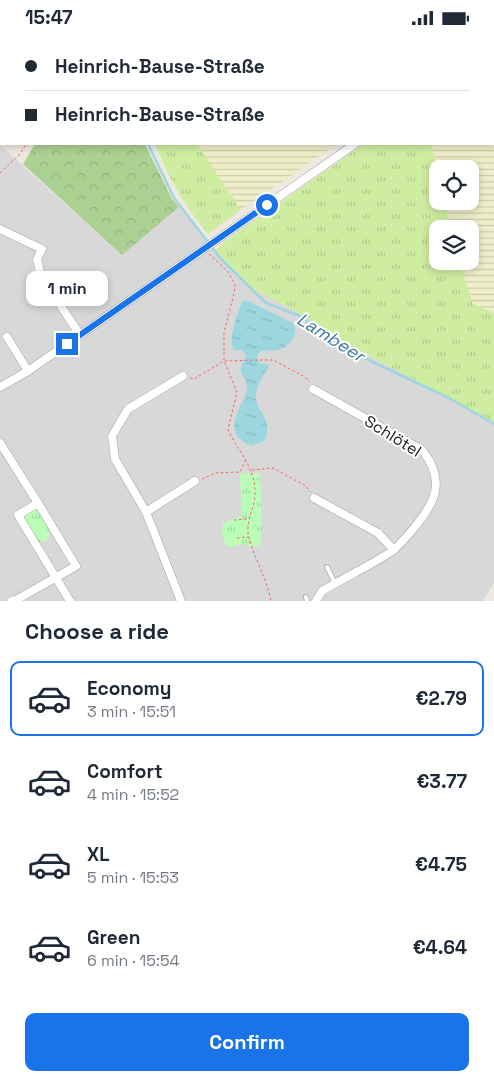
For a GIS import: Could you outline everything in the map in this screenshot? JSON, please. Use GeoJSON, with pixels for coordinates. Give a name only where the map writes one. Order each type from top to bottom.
{"type":"FeatureCollection","features":[{"type":"Feature","properties":{"kind":"street"},"geometry":{"type":"LineString","coordinates":[[0,387],[28,371],[354,145]]}},
{"type":"Feature","properties":{"kind":"street"},"geometry":{"type":"LineString","coordinates":[[0,229],[42,249],[37,259],[41,276],[52,296],[80,335]]}},
{"type":"Feature","properties":{"kind":"street"},"geometry":{"type":"LineString","coordinates":[[7,337],[28,371]]}},
{"type":"Feature","properties":{"kind":"street"},"geometry":{"type":"LineString","coordinates":[[181,601],[146,512],[115,459],[112,437],[128,409],[183,376]]}},
{"type":"Feature","properties":{"kind":"street","name":"Schlötel"},"geometry":{"type":"LineString","coordinates":[[313,389],[406,439],[422,450],[430,460],[435,474],[436,489],[430,507],[394,550],[322,591],[316,601]]}},
{"type":"Feature","properties":{"kind":"street"},"geometry":{"type":"LineString","coordinates":[[0,443],[76,566],[12,601]]}},
{"type":"Feature","properties":{"kind":"street"},"geometry":{"type":"LineString","coordinates":[[146,512],[195,481]]}},
{"type":"Feature","properties":{"kind":"street"},"geometry":{"type":"LineString","coordinates":[[314,498],[378,533],[394,550]]}},
{"type":"Feature","properties":{"kind":"street"},"geometry":{"type":"LineString","coordinates":[[38,503],[18,515],[70,601]]}},
{"type":"Feature","properties":{"kind":"lane"},"geometry":{"type":"LineString","coordinates":[[327,567],[335,583]]}},
{"type":"Feature","properties":{"kind":"path"},"geometry":{"type":"LineString","coordinates":[[0,173],[20,154],[25,145]]}},
{"type":"Feature","properties":{"kind":"path"},"geometry":{"type":"LineString","coordinates":[[207,245],[235,284],[224,333],[224,361],[237,392],[228,430],[247,458],[252,470],[255,498],[248,519],[248,537],[271,601]]}},
{"type":"Feature","properties":{"kind":"path"},"geometry":{"type":"LineString","coordinates":[[183,376],[194,379],[224,361],[273,359],[306,377],[313,389]]}},
{"type":"Feature","properties":{"kind":"path"},"geometry":{"type":"LineString","coordinates":[[195,481],[216,473],[240,472],[247,458]]}},
{"type":"Feature","properties":{"kind":"path"},"geometry":{"type":"LineString","coordinates":[[252,470],[273,468],[306,486],[314,498]]}},
{"type":"Feature","properties":{"kind":"path"},"geometry":{"type":"LineString","coordinates":[[234,520],[248,519]]}},
{"type":"Feature","properties":{"kind":"path"},"geometry":{"type":"LineString","coordinates":[[237,538],[248,537]]}},
{"type":"Feature","properties":{"kind":"shaded area"},"geometry":{"type":"Polygon","coordinates":[[[0,145],[122,255],[179,207],[211,247],[254,289],[308,318],[357,349],[494,422],[494,583],[483,601],[0,601],[0,145]]]}},
{"type":"Feature","properties":{"kind":"green space"},"geometry":{"type":"Polygon","coordinates":[[[34,145],[145,145],[172,199],[179,207],[122,255],[23,164],[34,145]]]}},
{"type":"Feature","properties":{"kind":"green space"},"geometry":{"type":"Polygon","coordinates":[[[155,145],[198,145],[241,210],[208,234],[191,212],[166,170],[155,145]]]}},
{"type":"Feature","properties":{"kind":"green space"},"geometry":{"type":"Polygon","coordinates":[[[198,145],[336,145],[241,210],[198,145]]]}},
{"type":"Feature","properties":{"kind":"green space"},"geometry":{"type":"Polygon","coordinates":[[[363,145],[431,145],[434,160],[429,160],[429,210],[446,210],[449,220],[429,220],[429,270],[462,270],[473,304],[494,313],[494,422],[357,349],[308,318],[254,289],[216,251],[224,242],[363,145]]]}},
{"type":"Feature","properties":{"kind":"green space"},"geometry":{"type":"Polygon","coordinates":[[[431,145],[494,145],[494,313],[473,304],[462,270],[479,270],[479,220],[449,220],[446,210],[479,210],[479,160],[434,160],[431,145]]]}},
{"type":"Feature","properties":{"kind":"green space"},"geometry":{"type":"Polygon","coordinates":[[[260,473],[262,527],[260,545],[250,547],[246,544],[227,547],[222,534],[223,523],[242,516],[240,474],[260,473]]]}},
{"type":"Feature","properties":{"kind":"green space"},"geometry":{"type":"Polygon","coordinates":[[[36,507],[50,530],[48,540],[38,542],[22,518],[22,514],[36,507]]]}},
{"type":"Feature","properties":{"kind":"water"},"geometry":{"type":"Polygon","coordinates":[[[246,300],[293,323],[295,328],[294,336],[286,347],[275,351],[261,351],[257,356],[259,363],[269,365],[257,387],[256,395],[258,406],[266,420],[267,432],[265,440],[252,446],[241,440],[235,432],[234,424],[247,391],[247,385],[240,370],[246,355],[242,350],[234,350],[232,340],[238,312],[242,302],[246,300]]]}},
{"type":"Feature","properties":{"kind":"waterway","name":"Lambeer"},"geometry":{"type":"LineString","coordinates":[[148,145],[174,198],[221,259],[266,303],[300,316],[360,356],[449,398],[494,424]]}},
{"type":"Feature","properties":{"kind":"route"},"geometry":{"type":"LineString","coordinates":[[67,344],[267,205]]}}]}
